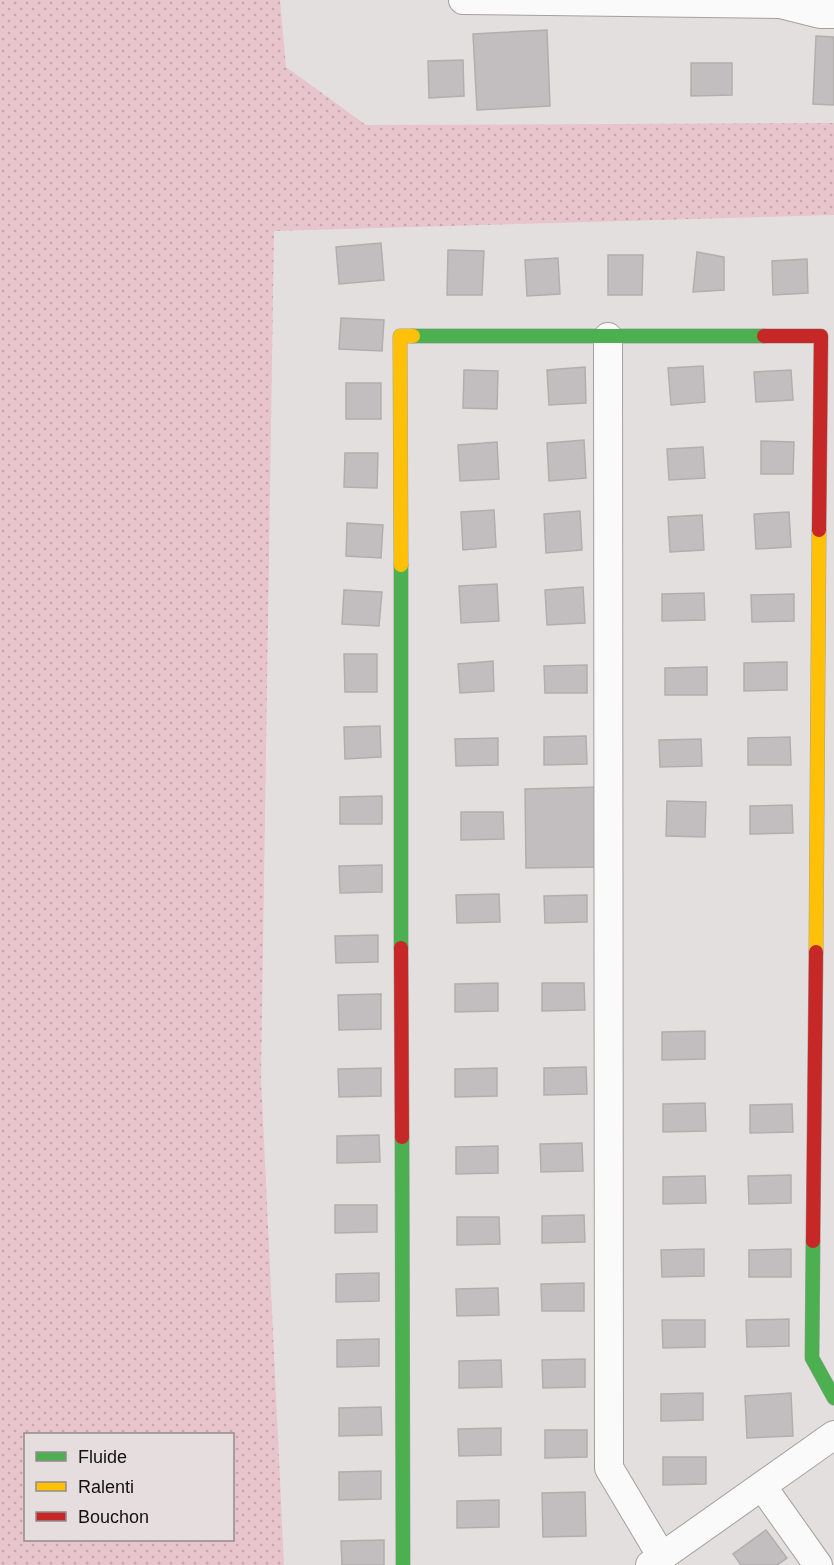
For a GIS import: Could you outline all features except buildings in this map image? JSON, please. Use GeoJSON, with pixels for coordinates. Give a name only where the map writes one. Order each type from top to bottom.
{"type":"FeatureCollection","features":[{"type":"Feature","properties":{"kind":"street"},"geometry":{"type":"LineString","coordinates":[[463,0],[780,4],[820,14],[834,14]]}},
{"type":"Feature","properties":{"kind":"street"},"geometry":{"type":"LineString","coordinates":[[403,1565],[400,336],[608,338],[821,336],[812,1358],[834,1398]]}},
{"type":"Feature","properties":{"kind":"street"},"geometry":{"type":"LineString","coordinates":[[608,338],[609,1468],[656,1561],[834,1435]]}},
{"type":"Feature","properties":{"kind":"street"},"geometry":{"type":"LineString","coordinates":[[762,1486],[818,1565]]}},
{"type":"Feature","properties":{"kind":"shaded area"},"geometry":{"type":"Polygon","coordinates":[[[0,0],[280,0],[286,67],[366,125],[834,123],[834,215],[274,231],[261,1078],[284,1565],[0,1565],[0,0]]]}},
{"type":"Feature","properties":{"kind":"traffic: fast"},"geometry":{"type":"LineString","coordinates":[[413,336],[764,336]]}},
{"type":"Feature","properties":{"kind":"traffic: fast"},"geometry":{"type":"LineString","coordinates":[[401,565],[401,948]]}},
{"type":"Feature","properties":{"kind":"traffic: fast"},"geometry":{"type":"LineString","coordinates":[[402,1137],[403,1565]]}},
{"type":"Feature","properties":{"kind":"traffic: fast"},"geometry":{"type":"LineString","coordinates":[[813,1241],[812,1358],[834,1398]]}},
{"type":"Feature","properties":{"kind":"traffic: slow"},"geometry":{"type":"LineString","coordinates":[[401,565],[400,336],[413,336]]}},
{"type":"Feature","properties":{"kind":"traffic: slow"},"geometry":{"type":"LineString","coordinates":[[816,952],[819,530]]}},
{"type":"Feature","properties":{"kind":"traffic: jam"},"geometry":{"type":"LineString","coordinates":[[764,336],[821,336],[819,530]]}},
{"type":"Feature","properties":{"kind":"traffic: jam"},"geometry":{"type":"LineString","coordinates":[[401,948],[402,1137]]}},
{"type":"Feature","properties":{"kind":"traffic: jam"},"geometry":{"type":"LineString","coordinates":[[813,1241],[816,952]]}}]}
